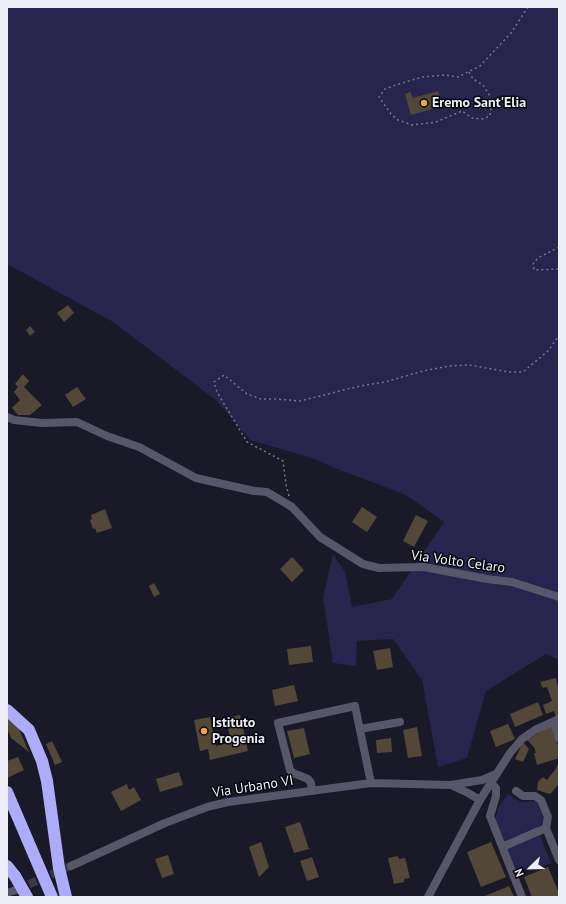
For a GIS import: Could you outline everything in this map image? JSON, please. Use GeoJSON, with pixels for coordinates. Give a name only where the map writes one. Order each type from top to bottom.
{"type":"FeatureCollection","features":[{"type":"Feature","properties":{"kind":"highway"},"geometry":{"type":"LineString","coordinates":[[7,710],[29,730],[42,761],[49,797],[59,868],[66,897]]}},
{"type":"Feature","properties":{"kind":"highway"},"geometry":{"type":"LineString","coordinates":[[7,792],[52,897]]}},
{"type":"Feature","properties":{"kind":"highway"},"geometry":{"type":"LineString","coordinates":[[7,866],[15,876],[27,897]]}},
{"type":"Feature","properties":{"kind":"street","name":"Via Volto Celaro"},"geometry":{"type":"LineString","coordinates":[[7,418],[42,423],[77,422],[107,436],[139,447],[196,478],[254,491],[267,492],[292,507],[320,537],[363,564],[379,568],[424,567],[487,579],[512,582],[559,597]]}},
{"type":"Feature","properties":{"kind":"street"},"geometry":{"type":"LineString","coordinates":[[312,791],[311,783],[308,779],[293,773],[290,770],[278,723],[355,706],[371,783]]}},
{"type":"Feature","properties":{"kind":"street"},"geometry":{"type":"LineString","coordinates":[[428,897],[480,800],[496,774],[522,739],[535,730],[556,720],[559,738]]}},
{"type":"Feature","properties":{"kind":"street"},"geometry":{"type":"LineString","coordinates":[[360,729],[400,722]]}},
{"type":"Feature","properties":{"kind":"street","name":"Via Urbano VI"},"geometry":{"type":"LineString","coordinates":[[71,866],[165,823],[207,807],[228,802],[371,783],[451,785],[482,780],[496,774]]}},
{"type":"Feature","properties":{"kind":"street"},"geometry":{"type":"LineString","coordinates":[[491,783],[496,788],[496,796],[490,816],[522,897]]}},
{"type":"Feature","properties":{"kind":"street","name":"Via Urbano VI"},"geometry":{"type":"LineString","coordinates":[[451,785],[468,792],[480,800]]}},
{"type":"Feature","properties":{"kind":"street"},"geometry":{"type":"LineString","coordinates":[[516,791],[523,796],[536,796],[542,800],[548,817],[546,828],[559,860]]}},
{"type":"Feature","properties":{"kind":"street"},"geometry":{"type":"LineString","coordinates":[[502,847],[546,828]]}},
{"type":"Feature","properties":{"kind":"street"},"geometry":{"type":"LineString","coordinates":[[7,893],[16,890]]}},
{"type":"Feature","properties":{"kind":"path"},"geometry":{"type":"LineString","coordinates":[[469,72],[473,79],[483,85],[490,96],[490,116],[482,119],[472,118],[462,111],[436,122],[412,125],[398,120],[391,114],[379,97],[385,89],[422,77],[445,75],[458,77],[480,66],[511,33],[528,7]]}},
{"type":"Feature","properties":{"kind":"path"},"geometry":{"type":"LineString","coordinates":[[559,248],[538,258],[533,264],[534,270],[559,269]]}},
{"type":"Feature","properties":{"kind":"path"},"geometry":{"type":"LineString","coordinates":[[292,507],[286,485],[284,462],[246,442],[217,392],[214,382],[224,375],[247,394],[261,399],[300,401],[448,366],[469,365],[508,372],[523,372],[549,350],[559,335]]}},
{"type":"Feature","properties":{"kind":"shaded area"},"geometry":{"type":"Polygon","coordinates":[[[7,7],[559,7],[559,660],[546,654],[486,691],[467,758],[438,767],[422,680],[393,639],[357,641],[356,666],[333,663],[323,597],[333,554],[345,572],[352,607],[392,599],[444,522],[406,495],[312,458],[250,440],[217,401],[113,322],[7,264],[7,7]]]}},
{"type":"Feature","properties":{"kind":"shaded area"},"geometry":{"type":"Polygon","coordinates":[[[508,794],[521,802],[537,801],[544,817],[544,823],[537,827],[551,863],[535,870],[532,866],[517,873],[496,823],[496,816],[499,806],[508,794]]]}},
{"type":"Feature","properties":{"kind":"building"},"geometry":{"type":"Polygon","coordinates":[[[438,91],[443,106],[411,115],[405,94],[410,92],[413,98],[438,91]]]}},
{"type":"Feature","properties":{"kind":"building"},"geometry":{"type":"Polygon","coordinates":[[[68,305],[74,313],[64,322],[57,313],[68,305]]]}},
{"type":"Feature","properties":{"kind":"building"},"geometry":{"type":"Polygon","coordinates":[[[30,326],[35,332],[30,336],[26,330],[30,326]]]}},
{"type":"Feature","properties":{"kind":"building"},"geometry":{"type":"Polygon","coordinates":[[[23,374],[29,381],[24,387],[42,405],[30,415],[18,415],[12,408],[20,400],[14,392],[18,387],[15,384],[23,374]]]}},
{"type":"Feature","properties":{"kind":"building"},"geometry":{"type":"Polygon","coordinates":[[[77,387],[86,399],[73,407],[65,395],[77,387]]]}},
{"type":"Feature","properties":{"kind":"building"},"geometry":{"type":"Polygon","coordinates":[[[362,507],[377,517],[367,532],[352,522],[362,507]]]}},
{"type":"Feature","properties":{"kind":"building"},"geometry":{"type":"Polygon","coordinates":[[[105,509],[112,528],[97,533],[95,528],[93,529],[90,520],[92,519],[91,515],[105,509]]]}},
{"type":"Feature","properties":{"kind":"building"},"geometry":{"type":"Polygon","coordinates":[[[416,515],[428,521],[414,547],[403,541],[416,515]]]}},
{"type":"Feature","properties":{"kind":"building"},"geometry":{"type":"Polygon","coordinates":[[[292,557],[304,570],[292,582],[280,569],[292,557]]]}},
{"type":"Feature","properties":{"kind":"building"},"geometry":{"type":"Polygon","coordinates":[[[154,583],[160,594],[154,597],[149,586],[154,583]]]}},
{"type":"Feature","properties":{"kind":"building"},"geometry":{"type":"Polygon","coordinates":[[[311,646],[313,662],[289,665],[287,649],[311,646]]]}},
{"type":"Feature","properties":{"kind":"building"},"geometry":{"type":"Polygon","coordinates":[[[390,648],[393,667],[377,670],[373,651],[390,648]]]}},
{"type":"Feature","properties":{"kind":"building"},"geometry":{"type":"Polygon","coordinates":[[[556,678],[559,691],[559,716],[556,717],[554,711],[546,714],[543,705],[552,701],[547,687],[543,688],[540,682],[556,678]]]}},
{"type":"Feature","properties":{"kind":"building"},"geometry":{"type":"Polygon","coordinates":[[[294,685],[298,701],[275,706],[272,690],[294,685]]]}},
{"type":"Feature","properties":{"kind":"building"},"geometry":{"type":"Polygon","coordinates":[[[7,701],[29,752],[11,738],[7,728],[7,701]]]}},
{"type":"Feature","properties":{"kind":"building"},"geometry":{"type":"Polygon","coordinates":[[[538,702],[543,715],[515,727],[510,714],[538,702]]]}},
{"type":"Feature","properties":{"kind":"building","name":"Istituto Progenia"},"geometry":{"type":"Polygon","coordinates":[[[240,715],[248,751],[210,760],[208,749],[200,751],[194,720],[210,717],[216,746],[231,742],[226,718],[240,715]]]}},
{"type":"Feature","properties":{"kind":"building"},"geometry":{"type":"Polygon","coordinates":[[[508,724],[515,739],[496,747],[490,731],[508,724]]]}},
{"type":"Feature","properties":{"kind":"building"},"geometry":{"type":"Polygon","coordinates":[[[552,725],[559,749],[559,758],[537,765],[534,747],[527,740],[552,725]]]}},
{"type":"Feature","properties":{"kind":"building"},"geometry":{"type":"Polygon","coordinates":[[[417,727],[422,756],[408,758],[403,730],[417,727]]]}},
{"type":"Feature","properties":{"kind":"building"},"geometry":{"type":"Polygon","coordinates":[[[304,728],[310,754],[294,758],[287,731],[304,728]]]}},
{"type":"Feature","properties":{"kind":"building"},"geometry":{"type":"Polygon","coordinates":[[[391,738],[392,752],[377,753],[376,740],[391,738]]]}},
{"type":"Feature","properties":{"kind":"building"},"geometry":{"type":"Polygon","coordinates":[[[52,741],[62,762],[55,765],[46,744],[52,741]]]}},
{"type":"Feature","properties":{"kind":"building"},"geometry":{"type":"Polygon","coordinates":[[[523,742],[529,749],[523,762],[515,759],[523,742]]]}},
{"type":"Feature","properties":{"kind":"building"},"geometry":{"type":"Polygon","coordinates":[[[18,757],[24,770],[7,778],[7,761],[18,757]]]}},
{"type":"Feature","properties":{"kind":"building"},"geometry":{"type":"Polygon","coordinates":[[[557,765],[559,765],[559,784],[550,794],[537,790],[538,782],[543,777],[547,780],[557,765]]]}},
{"type":"Feature","properties":{"kind":"building"},"geometry":{"type":"Polygon","coordinates":[[[179,772],[183,785],[160,792],[156,779],[179,772]]]}},
{"type":"Feature","properties":{"kind":"building"},"geometry":{"type":"Polygon","coordinates":[[[127,784],[129,790],[134,787],[141,800],[121,811],[111,792],[127,784]]]}},
{"type":"Feature","properties":{"kind":"building"},"geometry":{"type":"Polygon","coordinates":[[[300,822],[309,849],[294,853],[285,827],[300,822]]]}},
{"type":"Feature","properties":{"kind":"building"},"geometry":{"type":"Polygon","coordinates":[[[261,842],[269,867],[259,877],[249,847],[261,842]]]}},
{"type":"Feature","properties":{"kind":"building"},"geometry":{"type":"Polygon","coordinates":[[[491,842],[506,877],[481,887],[467,852],[491,842]]]}},
{"type":"Feature","properties":{"kind":"building"},"geometry":{"type":"Polygon","coordinates":[[[168,855],[174,874],[162,878],[155,859],[168,855]]]}},
{"type":"Feature","properties":{"kind":"building"},"geometry":{"type":"Polygon","coordinates":[[[398,856],[399,859],[405,858],[410,878],[404,879],[404,882],[394,884],[388,858],[398,856]]]}},
{"type":"Feature","properties":{"kind":"building"},"geometry":{"type":"Polygon","coordinates":[[[312,857],[319,877],[307,881],[300,861],[312,857]]]}},
{"type":"Feature","properties":{"kind":"building"},"geometry":{"type":"Polygon","coordinates":[[[548,867],[559,893],[559,897],[532,897],[524,877],[548,867]]]}},
{"type":"Feature","properties":{"kind":"building"},"geometry":{"type":"Polygon","coordinates":[[[509,886],[514,897],[485,896],[509,886]]]}},
{"type":"Feature","properties":{"kind":"tunnel"},"geometry":{"type":"LineString","coordinates":[[18,889],[71,866]]}},
{"type":"Feature","properties":{"kind":"place","name":"Eremo Sant'Elia"},"geometry":{"type":"Point","coordinates":[424,103]}},
{"type":"Feature","properties":{"kind":"place","name":"Istituto Progenia"},"geometry":{"type":"Point","coordinates":[204,731]}}]}
